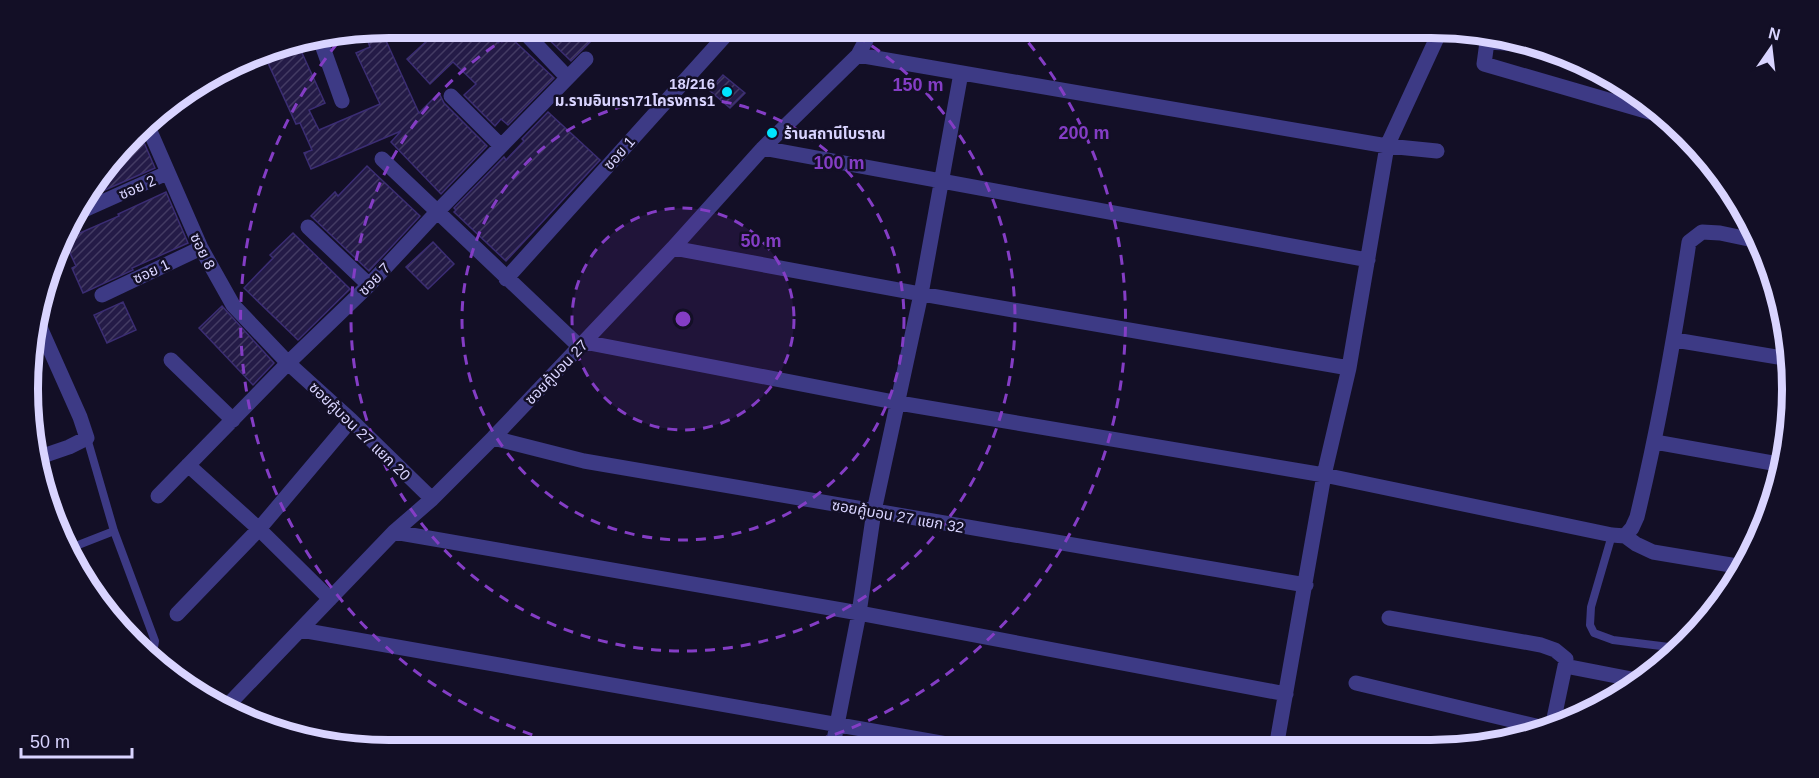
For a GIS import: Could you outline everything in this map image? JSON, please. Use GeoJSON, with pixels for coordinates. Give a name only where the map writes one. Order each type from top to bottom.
{"type":"FeatureCollection","features":[{"type":"Feature","properties":{"kind":"street"},"geometry":{"type":"LineString","coordinates":[[531,38],[567,77]]}},
{"type":"Feature","properties":{"kind":"street","name":"ซอย 1"},"geometry":{"type":"LineString","coordinates":[[506,279],[723,38]]}},
{"type":"Feature","properties":{"kind":"street","name":"ซอยคู้บอน 27"},"geometry":{"type":"LineString","coordinates":[[231,702],[394,532],[432,499],[493,438],[673,248],[763,148],[858,55],[867,38]]}},
{"type":"Feature","properties":{"kind":"street"},"geometry":{"type":"LineString","coordinates":[[1277,740],[1324,475],[1350,368],[1388,146],[1437,38]]}},
{"type":"Feature","properties":{"kind":"street"},"geometry":{"type":"LineString","coordinates":[[1487,42],[1484,64],[1645,111]]}},
{"type":"Feature","properties":{"kind":"street"},"geometry":{"type":"LineString","coordinates":[[322,44],[342,101]]}},
{"type":"Feature","properties":{"kind":"street"},"geometry":{"type":"LineString","coordinates":[[858,55],[1388,146],[1437,151]]}},
{"type":"Feature","properties":{"kind":"street","name":"ซอย 7"},"geometry":{"type":"LineString","coordinates":[[158,496],[288,363],[369,285],[586,59]]}},
{"type":"Feature","properties":{"kind":"street"},"geometry":{"type":"LineString","coordinates":[[834,740],[859,613],[874,512],[921,294],[961,73]]}},
{"type":"Feature","properties":{"kind":"street"},"geometry":{"type":"LineString","coordinates":[[451,96],[501,146]]}},
{"type":"Feature","properties":{"kind":"street","name":"ซอย 8"},"geometry":{"type":"LineString","coordinates":[[150,131],[201,248],[233,304],[288,363]]}},
{"type":"Feature","properties":{"kind":"street"},"geometry":{"type":"LineString","coordinates":[[763,148],[1368,260]]}},
{"type":"Feature","properties":{"kind":"street"},"geometry":{"type":"LineString","coordinates":[[381,159],[506,279],[582,345],[899,403],[1324,475],[1618,535],[1653,552],[1734,565]]}},
{"type":"Feature","properties":{"kind":"street","name":"ซอย 2"},"geometry":{"type":"LineString","coordinates":[[88,208],[167,173]]}},
{"type":"Feature","properties":{"kind":"street"},"geometry":{"type":"LineString","coordinates":[[308,227],[369,285]]}},
{"type":"Feature","properties":{"kind":"street"},"geometry":{"type":"LineString","coordinates":[[1618,535],[1632,528],[1637,517],[1655,442],[1675,340],[1689,242],[1702,232],[1747,239]]}},
{"type":"Feature","properties":{"kind":"street","name":"ซอย 1"},"geometry":{"type":"LineString","coordinates":[[102,295],[201,248]]}},
{"type":"Feature","properties":{"kind":"street"},"geometry":{"type":"LineString","coordinates":[[673,248],[921,294],[1350,368]]}},
{"type":"Feature","properties":{"kind":"street"},"geometry":{"type":"LineString","coordinates":[[42,333],[87,438],[44,456]]}},
{"type":"Feature","properties":{"kind":"street"},"geometry":{"type":"LineString","coordinates":[[1675,340],[1780,357]]}},
{"type":"Feature","properties":{"kind":"street"},"geometry":{"type":"LineString","coordinates":[[171,360],[233,420]]}},
{"type":"Feature","properties":{"kind":"street","name":"ซอยคู้บอน 27 แยก 20"},"geometry":{"type":"LineString","coordinates":[[288,363],[351,420],[432,499]]}},
{"type":"Feature","properties":{"kind":"street"},"geometry":{"type":"LineString","coordinates":[[177,614],[259,529],[351,420]]}},
{"type":"Feature","properties":{"kind":"street","name":"ซอยคู้บอน 27 แยก 32"},"geometry":{"type":"LineString","coordinates":[[493,438],[584,461],[1306,585]]}},
{"type":"Feature","properties":{"kind":"street"},"geometry":{"type":"LineString","coordinates":[[1655,442],[1774,463]]}},
{"type":"Feature","properties":{"kind":"street"},"geometry":{"type":"LineString","coordinates":[[188,465],[259,529],[330,599]]}},
{"type":"Feature","properties":{"kind":"street"},"geometry":{"type":"LineString","coordinates":[[394,532],[859,613],[1286,694]]}},
{"type":"Feature","properties":{"kind":"street"},"geometry":{"type":"LineString","coordinates":[[1389,618],[1541,645],[1562,654],[1566,658],[1557,717]]}},
{"type":"Feature","properties":{"kind":"street"},"geometry":{"type":"LineString","coordinates":[[301,630],[925,740]]}},
{"type":"Feature","properties":{"kind":"street"},"geometry":{"type":"LineString","coordinates":[[1565,666],[1629,678]]}},
{"type":"Feature","properties":{"kind":"street"},"geometry":{"type":"LineString","coordinates":[[1356,682],[1525,728]]}},
{"type":"Feature","properties":{"kind":"lane"},"geometry":{"type":"LineString","coordinates":[[87,438],[114,531],[155,641],[154,650]]}},
{"type":"Feature","properties":{"kind":"lane"},"geometry":{"type":"LineString","coordinates":[[75,546],[114,531]]}},
{"type":"Feature","properties":{"kind":"lane"},"geometry":{"type":"LineString","coordinates":[[1618,535],[1592,607],[1590,625],[1594,633],[1613,640],[1669,647]]}},
{"type":"Feature","properties":{"kind":"building"},"geometry":{"type":"Polygon","coordinates":[[[385,38],[419,113],[439,93],[444,103],[487,146],[441,194],[391,142],[401,131],[311,169],[304,153],[312,150],[300,123],[296,124],[266,59],[300,49],[325,103],[309,110],[319,130],[380,104],[356,53],[370,47],[367,39],[385,38]]]}},
{"type":"Feature","properties":{"kind":"building"},"geometry":{"type":"Polygon","coordinates":[[[430,38],[493,38],[498,43],[503,38],[511,38],[554,78],[508,125],[501,119],[495,126],[464,95],[476,84],[453,62],[430,84],[407,59],[430,38]]]}},
{"type":"Feature","properties":{"kind":"building"},"geometry":{"type":"Polygon","coordinates":[[[547,38],[594,38],[571,61],[547,38]]]}},
{"type":"Feature","properties":{"kind":"building","name":"18/216 ม.รามอินทรา71โครงการ1"},"geometry":{"type":"Polygon","coordinates":[[[723,75],[745,93],[730,108],[709,90],[723,75]]]}},
{"type":"Feature","properties":{"kind":"building"},"geometry":{"type":"Polygon","coordinates":[[[548,112],[600,160],[506,261],[454,212],[456,210],[454,208],[504,157],[506,160],[548,112]]]}},
{"type":"Feature","properties":{"kind":"building"},"geometry":{"type":"Polygon","coordinates":[[[142,138],[155,168],[98,193],[142,138]]]}},
{"type":"Feature","properties":{"kind":"building"},"geometry":{"type":"Polygon","coordinates":[[[367,166],[420,216],[369,271],[311,216],[335,192],[338,196],[367,166]]]}},
{"type":"Feature","properties":{"kind":"building"},"geometry":{"type":"Polygon","coordinates":[[[166,192],[188,243],[83,293],[72,268],[76,266],[67,247],[73,236],[119,216],[118,214],[166,192]]]}},
{"type":"Feature","properties":{"kind":"building"},"geometry":{"type":"Polygon","coordinates":[[[293,233],[350,289],[298,340],[244,288],[273,258],[270,255],[293,233]]]}},
{"type":"Feature","properties":{"kind":"building"},"geometry":{"type":"Polygon","coordinates":[[[433,242],[454,264],[428,289],[406,267],[433,242]]]}},
{"type":"Feature","properties":{"kind":"building"},"geometry":{"type":"Polygon","coordinates":[[[123,302],[136,330],[107,343],[94,315],[123,302]]]}},
{"type":"Feature","properties":{"kind":"building"},"geometry":{"type":"Polygon","coordinates":[[[222,306],[274,363],[253,385],[199,328],[222,306]]]}},
{"type":"Feature","properties":{"kind":"place","name":"18/216 ม.รามอินทรา71โครงการ1"},"geometry":{"type":"Point","coordinates":[727,92]}},
{"type":"Feature","properties":{"kind":"place","name":"ร้านสถานีโบราณ"},"geometry":{"type":"Point","coordinates":[772,133]}}]}
